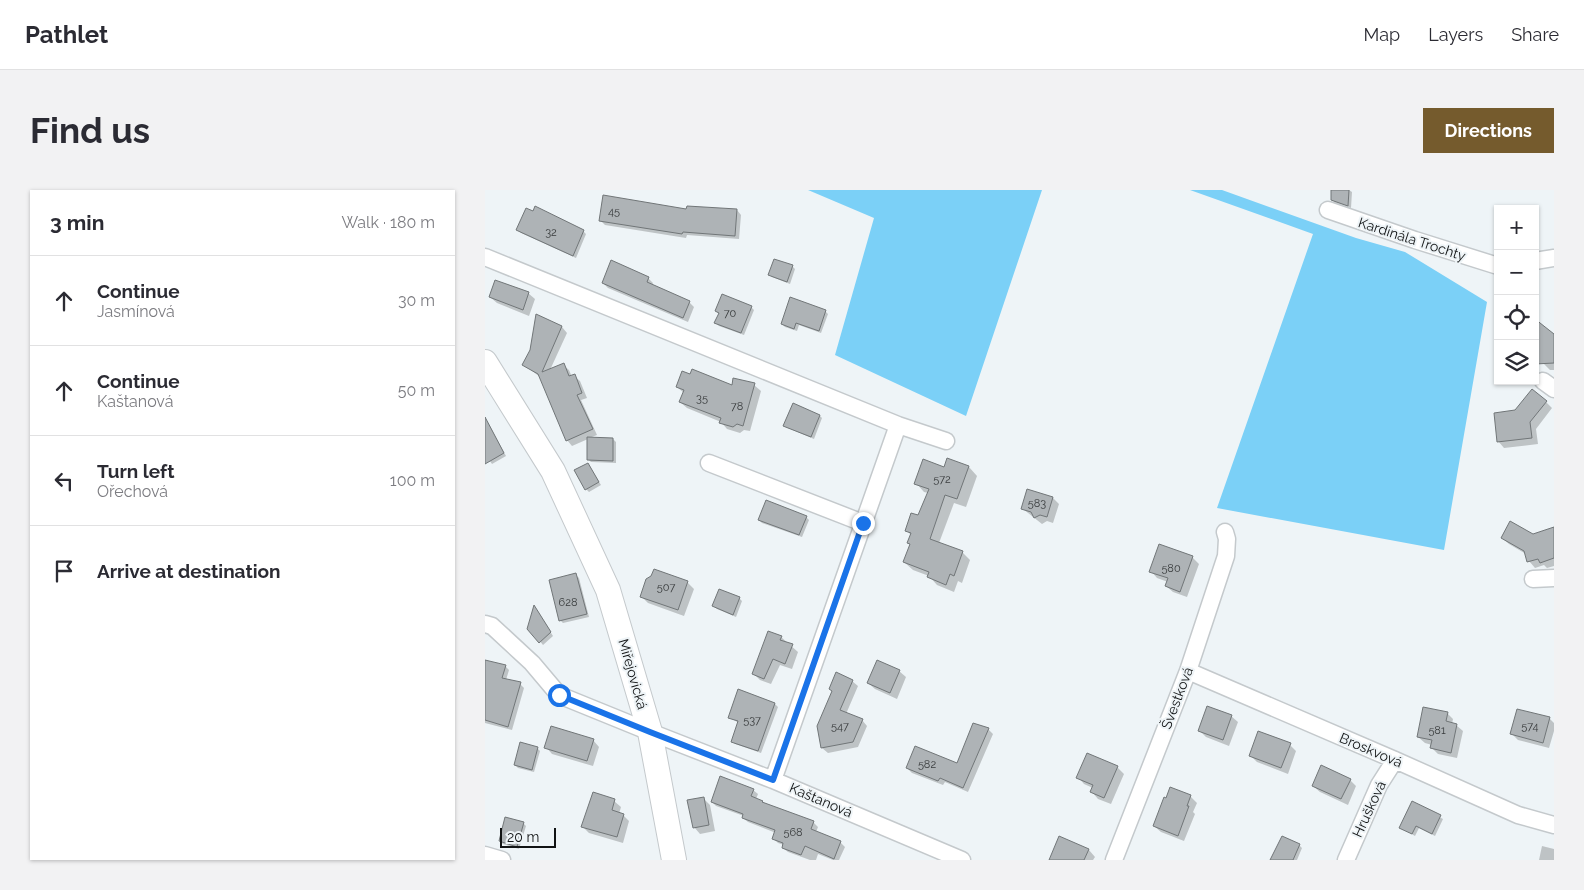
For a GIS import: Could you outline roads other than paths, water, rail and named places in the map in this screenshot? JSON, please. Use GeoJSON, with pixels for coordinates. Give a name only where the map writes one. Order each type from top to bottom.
{"type":"FeatureCollection","features":[{"type":"Feature","properties":{"kind":"street","name":"Kardinála Trochty"},"geometry":{"type":"LineString","coordinates":[[1327,210],[1494,265]]}},
{"type":"Feature","properties":{"kind":"street"},"geometry":{"type":"LineString","coordinates":[[485,257],[898,425],[946,441]]}},
{"type":"Feature","properties":{"kind":"street"},"geometry":{"type":"LineString","coordinates":[[1539,260],[1554,258]]}},
{"type":"Feature","properties":{"kind":"street","name":"Miřejovická"},"geometry":{"type":"LineString","coordinates":[[485,362],[553,471],[608,590],[650,732],[674,860]]}},
{"type":"Feature","properties":{"kind":"street"},"geometry":{"type":"LineString","coordinates":[[773,780],[898,425]]}},
{"type":"Feature","properties":{"kind":"street"},"geometry":{"type":"LineString","coordinates":[[709,463],[863,523]]}},
{"type":"Feature","properties":{"kind":"street","name":"Švestková"},"geometry":{"type":"LineString","coordinates":[[1114,860],[1188,671],[1226,556],[1227,539],[1225,532]]}},
{"type":"Feature","properties":{"kind":"street"},"geometry":{"type":"LineString","coordinates":[[1533,579],[1554,578]]}},
{"type":"Feature","properties":{"kind":"street","name":"Kaštanová"},"geometry":{"type":"LineString","coordinates":[[485,624],[492,626],[531,663],[559,695],[773,780],[962,860]]}},
{"type":"Feature","properties":{"kind":"street","name":"Broskvová"},"geometry":{"type":"LineString","coordinates":[[1188,671],[1395,760],[1518,816],[1554,825]]}},
{"type":"Feature","properties":{"kind":"street","name":"Hrušková"},"geometry":{"type":"LineString","coordinates":[[1346,860],[1379,785],[1395,760]]}},
{"type":"Feature","properties":{"kind":"street"},"geometry":{"type":"LineString","coordinates":[[485,855],[502,860]]}}]}
